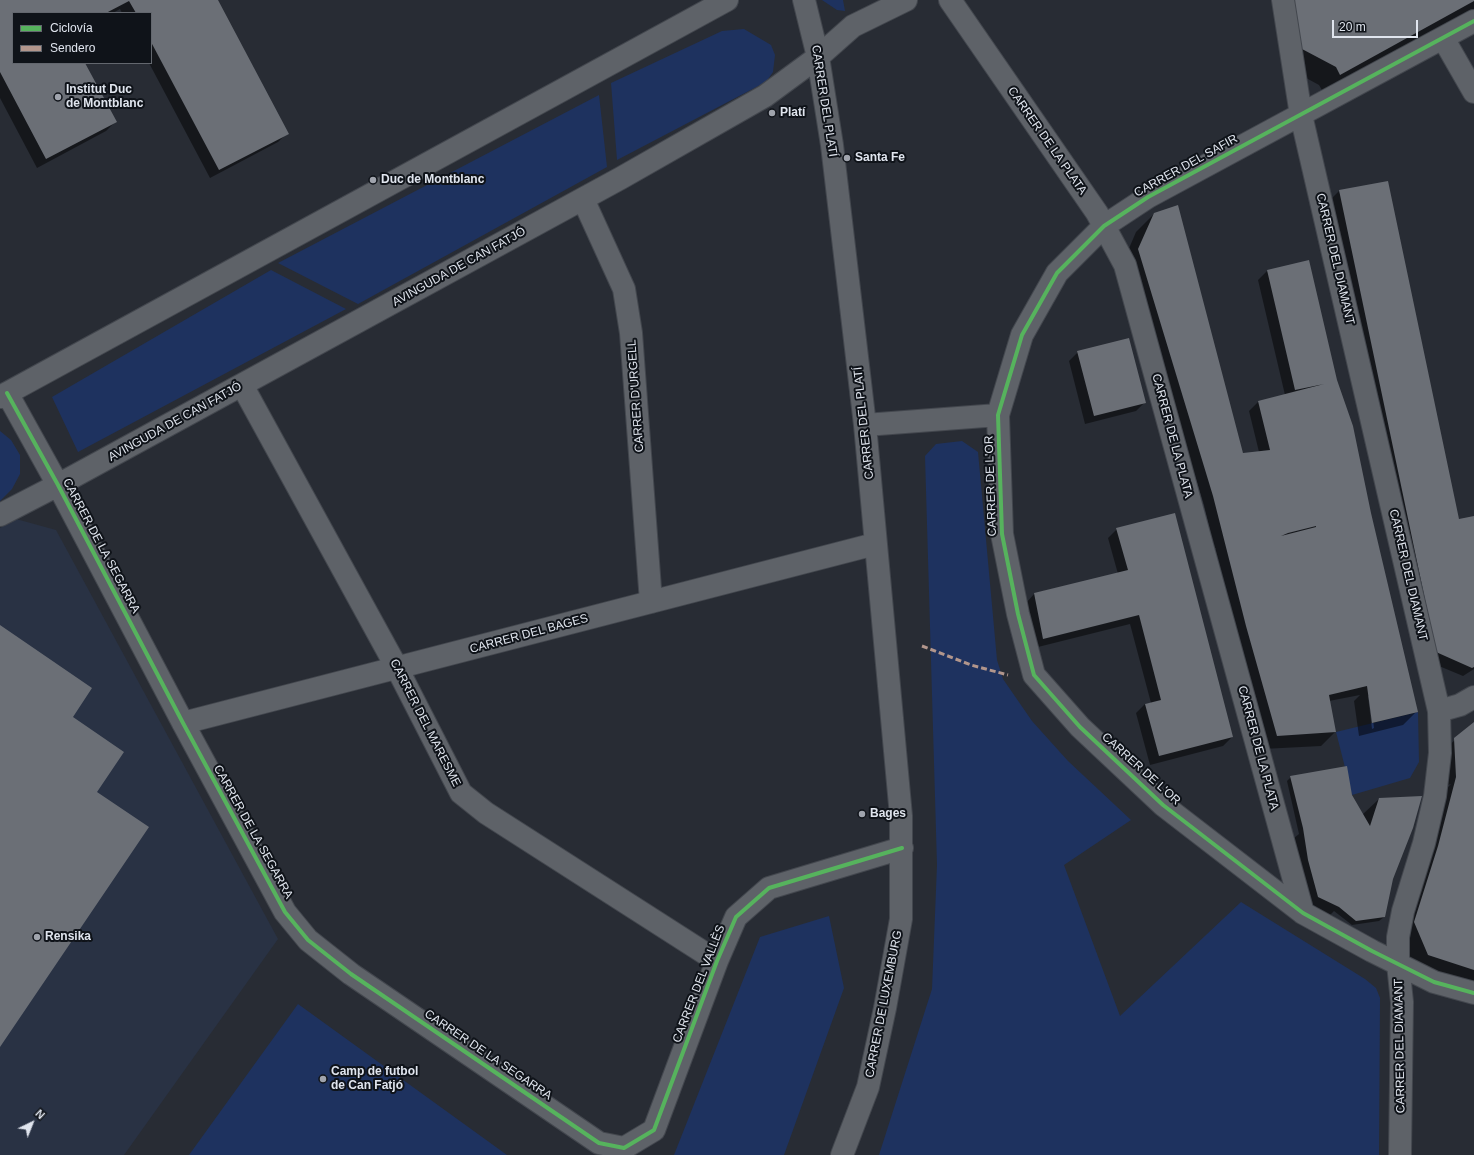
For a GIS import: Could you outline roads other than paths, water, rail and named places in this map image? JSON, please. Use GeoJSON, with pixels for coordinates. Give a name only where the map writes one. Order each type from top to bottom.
{"type":"FeatureCollection","features":[{"type":"Feature","properties":{"kind":"street"},"geometry":{"type":"LineString","coordinates":[[4,395],[727,0]]}},
{"type":"Feature","properties":{"kind":"street","name":"CARRER DEL PLATÍ"},"geometry":{"type":"LineString","coordinates":[[804,0],[818,58],[832,145],[865,425],[901,816],[902,848]]}},
{"type":"Feature","properties":{"kind":"street","name":"AVINGUDA DE CAN FATJÓ"},"geometry":{"type":"LineString","coordinates":[[0,515],[583,200],[765,96],[818,58],[853,26],[906,0]]}},
{"type":"Feature","properties":{"kind":"street","name":"CARRER DE LA PLATA"},"geometry":{"type":"LineString","coordinates":[[950,0],[1097,212],[1125,265],[1303,913]]}},
{"type":"Feature","properties":{"kind":"street","name":"CARRER DEL DIAMANT"},"geometry":{"type":"LineString","coordinates":[[1283,0],[1301,115],[1438,711],[1440,753],[1435,796],[1424,843],[1403,911],[1398,936],[1398,964],[1402,1002],[1400,1155]]}},
{"type":"Feature","properties":{"kind":"street","name":"CARRER DEL SAFIR"},"geometry":{"type":"LineString","coordinates":[[998,415],[1022,335],[1057,273],[1104,226],[1148,197],[1474,21]]}},
{"type":"Feature","properties":{"kind":"street"},"geometry":{"type":"LineString","coordinates":[[1443,38],[1474,92]]}},
{"type":"Feature","properties":{"kind":"street","name":"CARRER D'URGELL"},"geometry":{"type":"LineString","coordinates":[[583,200],[624,288],[631,333],[651,602]]}},
{"type":"Feature","properties":{"kind":"street","name":"CARRER DEL MARESME"},"geometry":{"type":"LineString","coordinates":[[242,385],[397,668],[461,793],[486,813],[717,961]]}},
{"type":"Feature","properties":{"kind":"street","name":"CARRER DE LA SEGARRA"},"geometry":{"type":"LineString","coordinates":[[4,395],[58,485],[183,723],[285,912],[308,940],[351,974],[599,1143],[624,1148]]}},
{"type":"Feature","properties":{"kind":"street"},"geometry":{"type":"LineString","coordinates":[[865,425],[998,415]]}},
{"type":"Feature","properties":{"kind":"street","name":"CARRER DE L'OR"},"geometry":{"type":"LineString","coordinates":[[998,415],[1002,534],[1018,614],[1034,675],[1080,727],[1163,805],[1303,913],[1434,982],[1474,993]]}},
{"type":"Feature","properties":{"kind":"street","name":"CARRER DEL BAGES"},"geometry":{"type":"LineString","coordinates":[[183,723],[875,544]]}},
{"type":"Feature","properties":{"kind":"street"},"geometry":{"type":"LineString","coordinates":[[1438,711],[1460,705],[1474,696]]}},
{"type":"Feature","properties":{"kind":"street","name":"CARRER DEL VALLÈS"},"geometry":{"type":"LineString","coordinates":[[624,1148],[654,1130],[717,961],[736,917],[769,888],[902,848]]}},
{"type":"Feature","properties":{"kind":"street","name":"CARRER DE LUXEMBURG"},"geometry":{"type":"LineString","coordinates":[[842,1155],[868,1086],[885,1008],[901,919],[902,848]]}},
{"type":"Feature","properties":{"kind":"place","name":"Institut Duc de Montblanc"},"geometry":{"type":"Point","coordinates":[58,97]}},
{"type":"Feature","properties":{"kind":"place","name":"Platí"},"geometry":{"type":"Point","coordinates":[772,113]}},
{"type":"Feature","properties":{"kind":"place","name":"Santa Fe"},"geometry":{"type":"Point","coordinates":[847,158]}},
{"type":"Feature","properties":{"kind":"place","name":"Duc de Montblanc"},"geometry":{"type":"Point","coordinates":[373,180]}},
{"type":"Feature","properties":{"kind":"place","name":"Bages"},"geometry":{"type":"Point","coordinates":[862,814]}},
{"type":"Feature","properties":{"kind":"place","name":"Rensika"},"geometry":{"type":"Point","coordinates":[37,937]}},
{"type":"Feature","properties":{"kind":"place","name":"Camp de futbol de Can Fatjó"},"geometry":{"type":"Point","coordinates":[323,1079]}}]}
